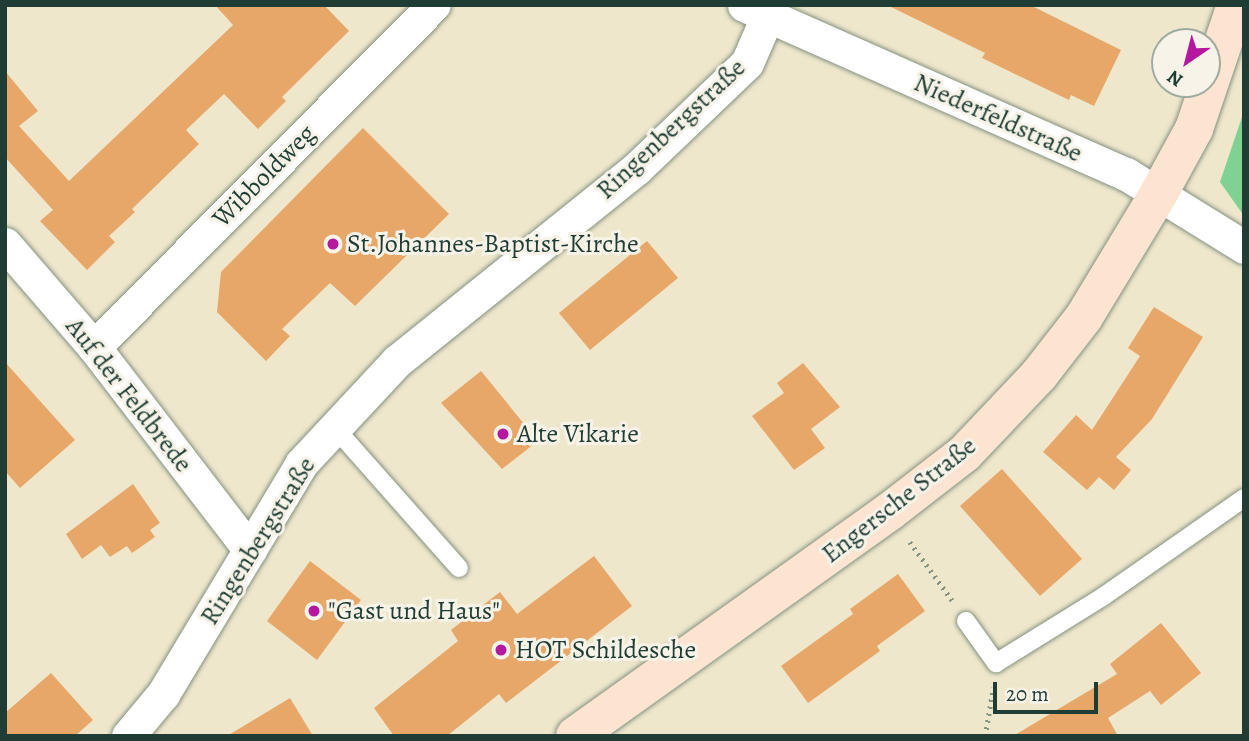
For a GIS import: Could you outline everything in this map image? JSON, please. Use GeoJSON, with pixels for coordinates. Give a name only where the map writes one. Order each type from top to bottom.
{"type":"FeatureCollection","features":[{"type":"Feature","properties":{"kind":"main road","name":"Engersche Straße"},"geometry":{"type":"LineString","coordinates":[[575,736],[889,512],[965,453],[1039,375],[1084,317],[1159,194],[1194,129],[1236,5]]}},
{"type":"Feature","properties":{"kind":"street","name":"Wibboldweg"},"geometry":{"type":"LineString","coordinates":[[94,347],[435,5]]}},
{"type":"Feature","properties":{"kind":"street","name":"Niederfeldstraße"},"geometry":{"type":"LineString","coordinates":[[756,11],[1126,174],[1244,247]]}},
{"type":"Feature","properties":{"kind":"street","name":"Ringenbergstraße"},"geometry":{"type":"LineString","coordinates":[[128,736],[163,694],[301,464],[397,361],[636,169],[747,63],[756,11]]}},
{"type":"Feature","properties":{"kind":"street","name":"Auf der Feldbrede"},"geometry":{"type":"LineString","coordinates":[[5,244],[94,347],[250,550]]}},
{"type":"Feature","properties":{"kind":"lane"},"geometry":{"type":"LineString","coordinates":[[334,428],[459,568]]}},
{"type":"Feature","properties":{"kind":"lane"},"geometry":{"type":"LineString","coordinates":[[967,621],[996,663],[1104,596],[1244,498]]}},
{"type":"Feature","properties":{"kind":"path"},"geometry":{"type":"LineString","coordinates":[[889,512],[967,621]]}},
{"type":"Feature","properties":{"kind":"path"},"geometry":{"type":"LineString","coordinates":[[985,736],[996,663]]}},
{"type":"Feature","properties":{"kind":"green space"},"geometry":{"type":"Polygon","coordinates":[[[1244,111],[1244,216],[1220,182],[1244,111]]]}},
{"type":"Feature","properties":{"kind":"building"},"geometry":{"type":"Polygon","coordinates":[[[215,5],[324,5],[349,31],[282,97],[286,101],[258,129],[224,94],[186,130],[199,144],[132,209],[135,212],[109,236],[115,242],[87,270],[40,221],[53,210],[5,157],[5,71],[38,111],[19,126],[69,181],[233,25],[215,5]]]}},
{"type":"Feature","properties":{"kind":"building"},"geometry":{"type":"Polygon","coordinates":[[[887,5],[1030,5],[1121,50],[1094,106],[1071,95],[1069,100],[982,58],[985,53],[887,5]]]}},
{"type":"Feature","properties":{"kind":"building","name":"St.Johannes-Baptist-Kirche"},"geometry":{"type":"Polygon","coordinates":[[[363,128],[449,214],[355,306],[330,283],[282,329],[290,336],[266,361],[217,312],[221,272],[363,128]]]}},
{"type":"Feature","properties":{"kind":"building"},"geometry":{"type":"Polygon","coordinates":[[[647,241],[678,278],[590,350],[559,313],[647,241]]]}},
{"type":"Feature","properties":{"kind":"building"},"geometry":{"type":"Polygon","coordinates":[[[1154,307],[1203,337],[1152,419],[1116,457],[1131,470],[1114,490],[1099,477],[1087,490],[1043,452],[1076,415],[1092,430],[1140,356],[1128,348],[1154,307]]]}},
{"type":"Feature","properties":{"kind":"building"},"geometry":{"type":"Polygon","coordinates":[[[5,362],[75,440],[20,488],[5,471],[5,362]]]}},
{"type":"Feature","properties":{"kind":"building"},"geometry":{"type":"Polygon","coordinates":[[[803,363],[840,407],[811,429],[825,448],[794,470],[752,416],[784,393],[777,383],[803,363]]]}},
{"type":"Feature","properties":{"kind":"building"},"geometry":{"type":"Polygon","coordinates":[[[481,371],[538,441],[502,469],[441,403],[481,371]]]}},
{"type":"Feature","properties":{"kind":"building"},"geometry":{"type":"Polygon","coordinates":[[[1002,469],[1082,559],[1040,596],[960,506],[1002,469]]]}},
{"type":"Feature","properties":{"kind":"building"},"geometry":{"type":"Polygon","coordinates":[[[133,484],[160,523],[150,530],[155,537],[132,553],[127,546],[110,557],[101,545],[82,559],[66,534],[133,484]]]}},
{"type":"Feature","properties":{"kind":"building"},"geometry":{"type":"Polygon","coordinates":[[[594,556],[632,606],[506,703],[499,694],[447,736],[394,736],[374,708],[458,641],[451,630],[500,592],[517,614],[594,556]]]}},
{"type":"Feature","properties":{"kind":"building","name":"\"Gast und Haus\""},"geometry":{"type":"Polygon","coordinates":[[[310,561],[361,600],[317,660],[267,621],[310,561]]]}},
{"type":"Feature","properties":{"kind":"building"},"geometry":{"type":"Polygon","coordinates":[[[898,574],[925,611],[877,646],[880,651],[808,703],[781,666],[853,614],[850,609],[898,574]]]}},
{"type":"Feature","properties":{"kind":"building"},"geometry":{"type":"Polygon","coordinates":[[[1161,623],[1201,673],[1161,705],[1150,691],[1108,718],[1118,736],[1013,736],[1117,674],[1110,664],[1161,623]]]}},
{"type":"Feature","properties":{"kind":"building"},"geometry":{"type":"Polygon","coordinates":[[[51,673],[93,720],[75,736],[5,736],[5,713],[51,673]]]}},
{"type":"Feature","properties":{"kind":"building"},"geometry":{"type":"Polygon","coordinates":[[[290,698],[313,736],[227,736],[290,698]]]}},
{"type":"Feature","properties":{"kind":"place","name":"St.Johannes-Baptist-Kirche"},"geometry":{"type":"Point","coordinates":[333,244]}},
{"type":"Feature","properties":{"kind":"place","name":"Alte Vikarie"},"geometry":{"type":"Point","coordinates":[503,434]}},
{"type":"Feature","properties":{"kind":"place","name":"\"Gast und Haus\""},"geometry":{"type":"Point","coordinates":[314,611]}},
{"type":"Feature","properties":{"kind":"place","name":"HOT Schildesche"},"geometry":{"type":"Point","coordinates":[501,650]}}]}
